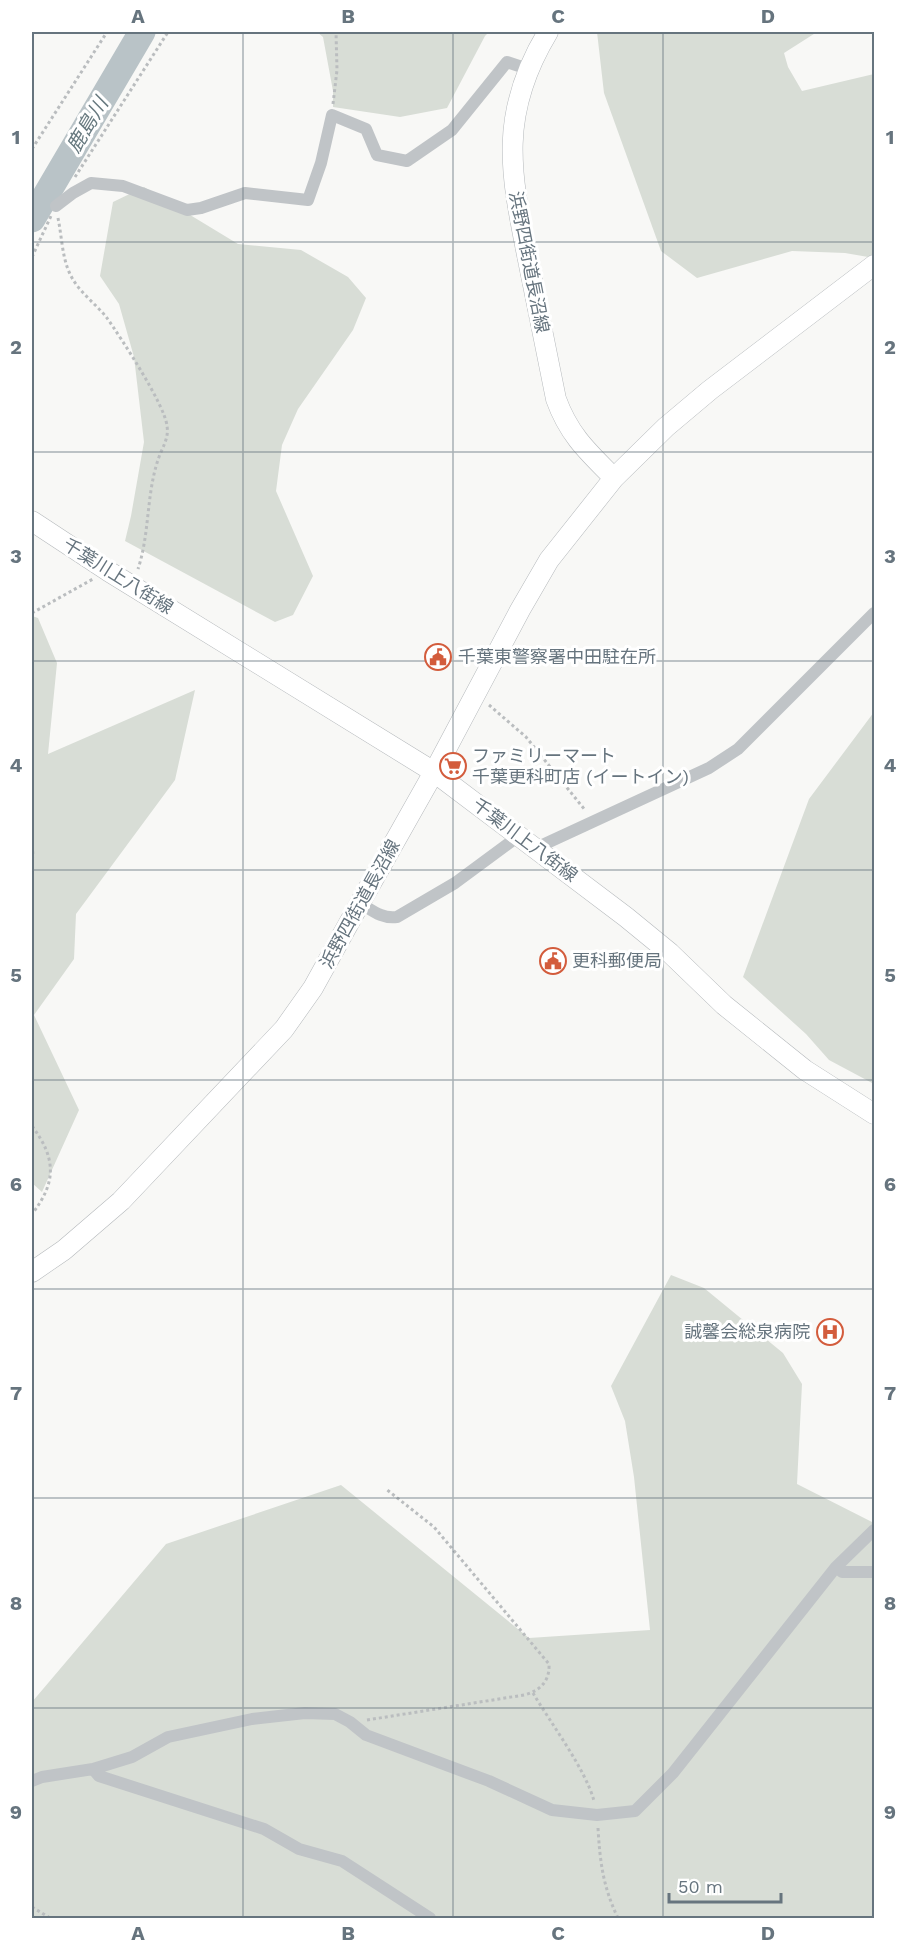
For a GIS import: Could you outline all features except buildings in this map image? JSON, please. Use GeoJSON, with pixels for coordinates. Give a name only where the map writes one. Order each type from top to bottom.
{"type":"FeatureCollection","features":[{"type":"Feature","properties":{"kind":"main road","name":"浜野四街道長沼線"},"geometry":{"type":"LineString","coordinates":[[548,32],[528,69],[517,105],[512,168],[514,189],[556,399],[562,417],[578,441],[614,478]]}},
{"type":"Feature","properties":{"kind":"main road","name":"浜野四街道長沼線"},"geometry":{"type":"LineString","coordinates":[[32,1272],[64,1250],[121,1201],[284,1029],[313,988],[549,560],[614,478],[666,427],[710,390],[874,265]]}},
{"type":"Feature","properties":{"kind":"main road","name":"千葉川上八街線"},"geometry":{"type":"LineString","coordinates":[[32,521],[131,585],[434,772],[626,917],[670,953],[724,1005],[805,1070],[874,1114]]}},
{"type":"Feature","properties":{"kind":"street"},"geometry":{"type":"LineString","coordinates":[[56,206],[90,183],[123,186],[187,210],[201,208],[245,193],[308,200],[321,163],[332,114],[366,129],[377,155],[407,161],[452,130],[507,62],[528,69]]}},
{"type":"Feature","properties":{"kind":"street"},"geometry":{"type":"LineString","coordinates":[[536,848],[709,768],[738,749],[874,613]]}},
{"type":"Feature","properties":{"kind":"street"},"geometry":{"type":"LineString","coordinates":[[360,903],[381,916],[397,917],[455,883],[520,835]]}},
{"type":"Feature","properties":{"kind":"street"},"geometry":{"type":"LineString","coordinates":[[32,1781],[42,1777],[93,1769],[132,1757],[168,1737],[252,1719],[320,1713],[335,1714],[366,1735],[489,1781],[552,1809],[597,1815],[634,1811],[673,1773],[836,1567],[874,1530]]}},
{"type":"Feature","properties":{"kind":"street"},"geometry":{"type":"LineString","coordinates":[[836,1567],[842,1572],[874,1572]]}},
{"type":"Feature","properties":{"kind":"street"},"geometry":{"type":"LineString","coordinates":[[93,1769],[99,1776],[264,1829],[299,1849],[342,1861],[430,1918]]}},
{"type":"Feature","properties":{"kind":"path"},"geometry":{"type":"LineString","coordinates":[[32,149],[106,32]]}},
{"type":"Feature","properties":{"kind":"path"},"geometry":{"type":"LineString","coordinates":[[75,177],[168,32]]}},
{"type":"Feature","properties":{"kind":"path"},"geometry":{"type":"LineString","coordinates":[[332,114],[337,70],[336,32]]}},
{"type":"Feature","properties":{"kind":"path"},"geometry":{"type":"LineString","coordinates":[[32,257],[56,206]]}},
{"type":"Feature","properties":{"kind":"path"},"geometry":{"type":"LineString","coordinates":[[56,206],[66,263],[72,278],[113,328],[165,415],[167,439],[152,485],[145,549],[131,585]]}},
{"type":"Feature","properties":{"kind":"path"},"geometry":{"type":"LineString","coordinates":[[32,613],[108,570]]}},
{"type":"Feature","properties":{"kind":"path"},"geometry":{"type":"LineString","coordinates":[[474,696],[491,706],[526,737],[594,821]]}},
{"type":"Feature","properties":{"kind":"path"},"geometry":{"type":"LineString","coordinates":[[32,845],[32,861]]}},
{"type":"Feature","properties":{"kind":"path"},"geometry":{"type":"LineString","coordinates":[[32,1126],[49,1153],[51,1173],[41,1202],[32,1214]]}},
{"type":"Feature","properties":{"kind":"path"},"geometry":{"type":"LineString","coordinates":[[350,1722],[533,1693],[542,1686],[549,1674],[549,1664],[434,1527],[386,1490]]}},
{"type":"Feature","properties":{"kind":"path"},"geometry":{"type":"LineString","coordinates":[[32,1907],[50,1918]]}},
{"type":"Feature","properties":{"kind":"shaded area"},"geometry":{"type":"Polygon","coordinates":[[[317,32],[489,32],[447,108],[400,117],[333,107],[333,91],[323,37],[317,32]]]}},
{"type":"Feature","properties":{"kind":"shaded area"},"geometry":{"type":"Polygon","coordinates":[[[597,32],[817,32],[784,53],[788,67],[802,91],[874,74],[874,258],[845,253],[792,251],[697,278],[661,251],[604,93],[597,32]]]}},
{"type":"Feature","properties":{"kind":"shaded area"},"geometry":{"type":"Polygon","coordinates":[[[144,187],[238,244],[301,250],[348,277],[366,298],[353,330],[298,409],[282,445],[276,491],[313,576],[293,615],[275,622],[125,541],[144,442],[134,357],[119,304],[100,276],[113,202],[144,187]]]}},
{"type":"Feature","properties":{"kind":"shaded area"},"geometry":{"type":"Polygon","coordinates":[[[32,616],[38,618],[57,663],[48,754],[195,690],[175,780],[76,914],[74,959],[34,1015],[79,1110],[42,1192],[32,1183],[32,616]]]}},
{"type":"Feature","properties":{"kind":"shaded area"},"geometry":{"type":"Polygon","coordinates":[[[874,712],[874,1084],[829,1060],[806,1034],[743,977],[809,799],[874,712]]]}},
{"type":"Feature","properties":{"kind":"shaded area"},"geometry":{"type":"Polygon","coordinates":[[[671,1275],[704,1288],[783,1353],[802,1384],[797,1484],[874,1523],[874,1918],[32,1918],[32,1702],[166,1544],[341,1485],[529,1638],[650,1630],[634,1477],[625,1421],[611,1386],[671,1275]]]}},
{"type":"Feature","properties":{"kind":"waterway","name":"鹿島川"},"geometry":{"type":"LineString","coordinates":[[32,219],[142,32]]}},
{"type":"Feature","properties":{"kind":"place","name":"千葉東警察署中田駐在所"},"geometry":{"type":"Point","coordinates":[438,657]}},
{"type":"Feature","properties":{"kind":"place","name":"ファミリーマート 千葉更科町店 (イートイン)"},"geometry":{"type":"Point","coordinates":[453,766]}},
{"type":"Feature","properties":{"kind":"place","name":"更科郵便局"},"geometry":{"type":"Point","coordinates":[553,961]}},
{"type":"Feature","properties":{"kind":"place","name":"誠馨会総泉病院"},"geometry":{"type":"Point","coordinates":[830,1332]}}]}
